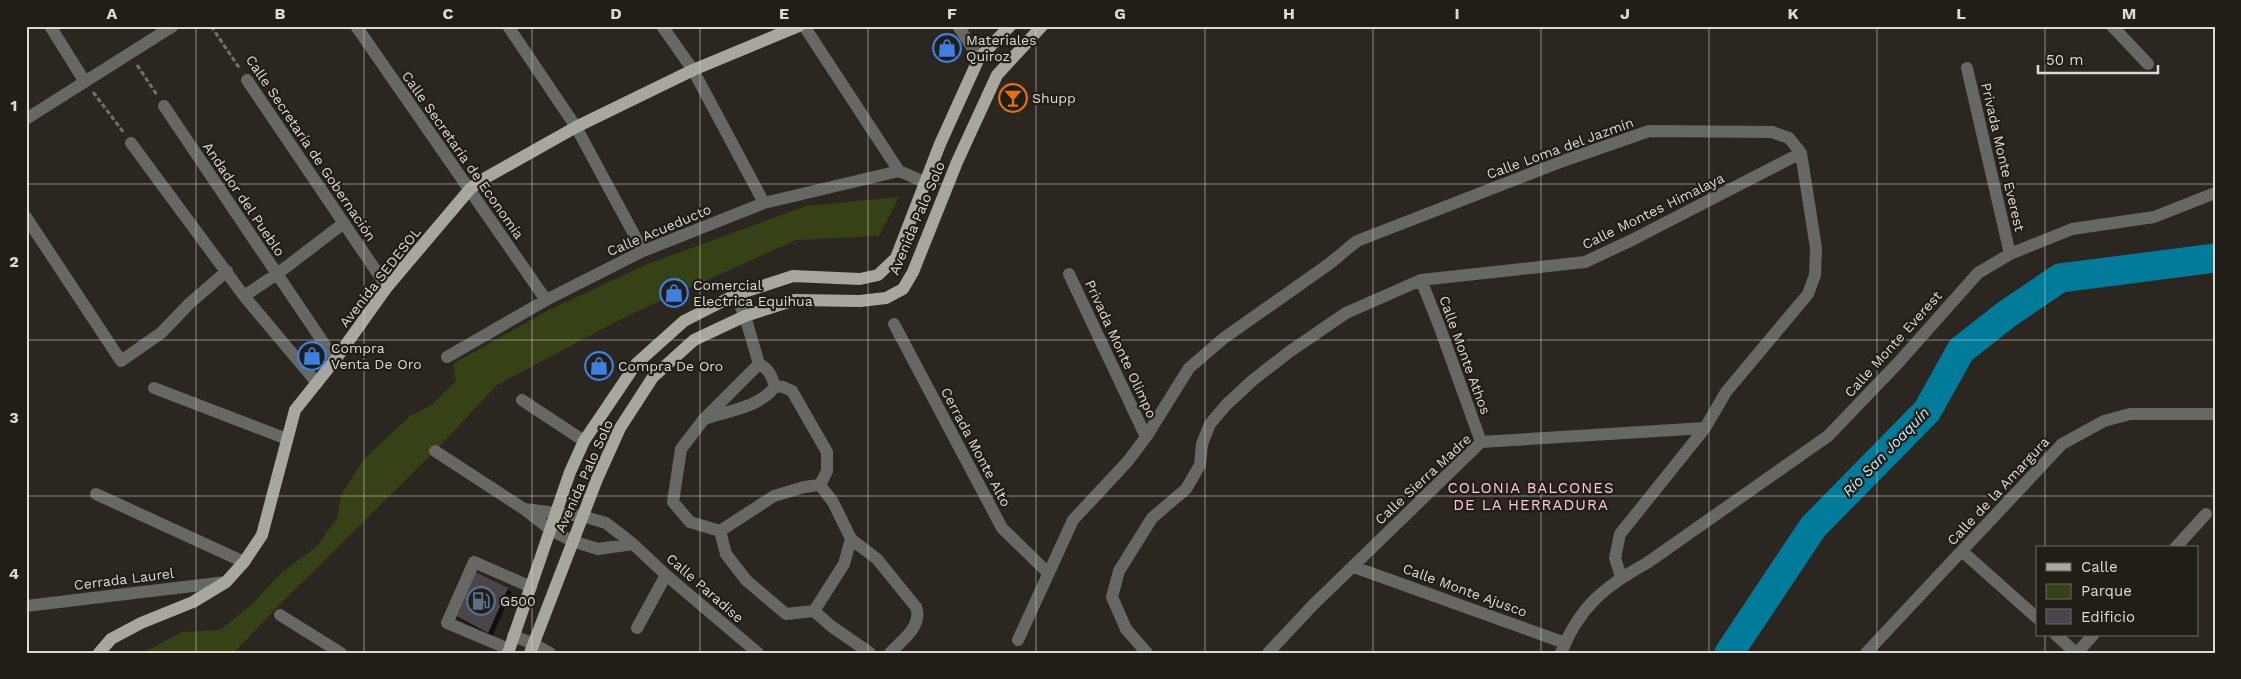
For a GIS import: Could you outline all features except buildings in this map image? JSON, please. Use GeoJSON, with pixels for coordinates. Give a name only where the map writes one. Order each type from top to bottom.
{"type":"FeatureCollection","features":[{"type":"Feature","properties":{"kind":"main road","name":"Avenida SEDESOL"},"geometry":{"type":"LineString","coordinates":[[99,653],[111,638],[141,623],[193,602],[226,582],[244,562],[262,535],[296,410],[336,360],[387,287],[470,190],[480,181],[576,127],[693,70],[799,26]]}},
{"type":"Feature","properties":{"kind":"main road","name":"Avenida Palo Solo"},"geometry":{"type":"LineString","coordinates":[[510,646],[570,472],[584,441],[636,364],[684,321],[735,295],[793,276],[860,279],[878,275],[896,258],[940,144],[979,58],[1010,26]]}},
{"type":"Feature","properties":{"kind":"main road","name":"Avenida Palo Solo"},"geometry":{"type":"LineString","coordinates":[[531,648],[582,516],[620,428],[653,377],[694,340],[745,316],[795,300],[860,301],[886,298],[903,289],[914,272],[957,162],[997,75],[1042,26]]}},
{"type":"Feature","properties":{"kind":"street"},"geometry":{"type":"LineString","coordinates":[[50,26],[85,82]]}},
{"type":"Feature","properties":{"kind":"street"},"geometry":{"type":"LineString","coordinates":[[26,119],[173,26]]}},
{"type":"Feature","properties":{"kind":"street","name":"Calle Secretaría de Economía"},"geometry":{"type":"LineString","coordinates":[[356,26],[546,300]]}},
{"type":"Feature","properties":{"kind":"street"},"geometry":{"type":"LineString","coordinates":[[508,26],[576,127],[643,251]]}},
{"type":"Feature","properties":{"kind":"street"},"geometry":{"type":"LineString","coordinates":[[662,26],[693,70],[764,203]]}},
{"type":"Feature","properties":{"kind":"street"},"geometry":{"type":"LineString","coordinates":[[804,26],[899,171],[926,183]]}},
{"type":"Feature","properties":{"kind":"street"},"geometry":{"type":"LineString","coordinates":[[958,26],[979,58]]}},
{"type":"Feature","properties":{"kind":"street"},"geometry":{"type":"LineString","coordinates":[[2112,26],[2148,64]]}},
{"type":"Feature","properties":{"kind":"street","name":"Privada Monte Everest"},"geometry":{"type":"LineString","coordinates":[[1967,68],[2010,254]]}},
{"type":"Feature","properties":{"kind":"street","name":"Calle Secretaría de Gobernación"},"geometry":{"type":"LineString","coordinates":[[247,80],[387,287]]}},
{"type":"Feature","properties":{"kind":"street","name":"Andador del Pueblo"},"geometry":{"type":"LineString","coordinates":[[164,106],[336,360]]}},
{"type":"Feature","properties":{"kind":"street","name":"Calle Loma del Jazmín"},"geometry":{"type":"LineString","coordinates":[[1018,640],[1073,520],[1128,461],[1146,437],[1189,368],[1224,338],[1329,264],[1357,241],[1563,161],[1649,131],[1772,132],[1790,138],[1801,153]]}},
{"type":"Feature","properties":{"kind":"street"},"geometry":{"type":"LineString","coordinates":[[131,143],[244,296],[317,383]]}},
{"type":"Feature","properties":{"kind":"street"},"geometry":{"type":"LineString","coordinates":[[1563,648],[1591,601],[1621,577],[1615,558],[1620,534],[1706,428],[1726,392],[1808,294],[1815,275],[1816,248],[1801,153]]}},
{"type":"Feature","properties":{"kind":"street","name":"Calle Montes Himalaya"},"geometry":{"type":"LineString","coordinates":[[1147,653],[1126,629],[1112,597],[1119,571],[1135,542],[1152,518],[1186,489],[1200,465],[1202,444],[1210,424],[1226,405],[1253,380],[1289,352],[1346,313],[1420,280],[1585,262],[1630,241],[1801,153]]}},
{"type":"Feature","properties":{"kind":"street","name":"Calle Acueducto"},"geometry":{"type":"LineString","coordinates":[[447,357],[546,300],[643,251],[764,203],[899,171]]}},
{"type":"Feature","properties":{"kind":"street","name":"Calle Monte Everest"},"geometry":{"type":"LineString","coordinates":[[1621,577],[1647,563],[1828,436],[1898,363],[1978,273],[2010,254],[2072,229],[2154,217],[2215,193]]}},
{"type":"Feature","properties":{"kind":"street"},"geometry":{"type":"LineString","coordinates":[[26,217],[121,361],[161,333],[226,271]]}},
{"type":"Feature","properties":{"kind":"street"},"geometry":{"type":"LineString","coordinates":[[244,296],[277,274],[344,223]]}},
{"type":"Feature","properties":{"kind":"street","name":"Privada Monte Olimpo"},"geometry":{"type":"LineString","coordinates":[[1069,274],[1146,437]]}},
{"type":"Feature","properties":{"kind":"street","name":"Calle Monte Athos"},"geometry":{"type":"LineString","coordinates":[[1420,280],[1440,328],[1481,442]]}},
{"type":"Feature","properties":{"kind":"street"},"geometry":{"type":"LineString","coordinates":[[735,295],[745,316],[759,364],[767,368],[775,386]]}},
{"type":"Feature","properties":{"kind":"street","name":"Cerrada Monte Alto"},"geometry":{"type":"LineString","coordinates":[[894,324],[1002,528],[1048,573]]}},
{"type":"Feature","properties":{"kind":"street"},"geometry":{"type":"LineString","coordinates":[[759,364],[704,419],[681,449],[673,502],[690,522],[720,531],[774,496],[804,487],[820,485]]}},
{"type":"Feature","properties":{"kind":"street"},"geometry":{"type":"LineString","coordinates":[[704,419],[752,403],[769,395],[775,386]]}},
{"type":"Feature","properties":{"kind":"street"},"geometry":{"type":"LineString","coordinates":[[775,386],[783,387],[792,392],[827,452],[827,471],[820,485]]}},
{"type":"Feature","properties":{"kind":"street"},"geometry":{"type":"LineString","coordinates":[[154,388],[287,439]]}},
{"type":"Feature","properties":{"kind":"street"},"geometry":{"type":"LineString","coordinates":[[522,400],[584,441]]}},
{"type":"Feature","properties":{"kind":"street","name":"Calle de la Amargura"},"geometry":{"type":"LineString","coordinates":[[1866,653],[2062,444],[2104,421],[2130,414],[2215,414]]}},
{"type":"Feature","properties":{"kind":"street","name":"Calle Sierra Madre"},"geometry":{"type":"LineString","coordinates":[[1268,653],[1313,605],[1481,442],[1706,428]]}},
{"type":"Feature","properties":{"kind":"street"},"geometry":{"type":"LineString","coordinates":[[435,451],[524,509],[551,530],[572,541],[598,549],[633,544]]}},
{"type":"Feature","properties":{"kind":"street"},"geometry":{"type":"LineString","coordinates":[[820,485],[833,502],[851,539],[877,559],[916,607],[920,616],[916,625],[890,653]]}},
{"type":"Feature","properties":{"kind":"street"},"geometry":{"type":"LineString","coordinates":[[96,494],[244,562]]}},
{"type":"Feature","properties":{"kind":"street","name":"Calle Paradise"},"geometry":{"type":"LineString","coordinates":[[524,509],[582,516],[606,523],[633,544],[666,575],[758,653]]}},
{"type":"Feature","properties":{"kind":"street"},"geometry":{"type":"LineString","coordinates":[[2177,546],[2206,514]]}},
{"type":"Feature","properties":{"kind":"street"},"geometry":{"type":"LineString","coordinates":[[720,531],[726,554],[746,580],[786,614],[814,611],[831,626],[870,653]]}},
{"type":"Feature","properties":{"kind":"street"},"geometry":{"type":"LineString","coordinates":[[814,611],[844,564],[851,539]]}},
{"type":"Feature","properties":{"kind":"street"},"geometry":{"type":"LineString","coordinates":[[1962,552],[2036,617]]}},
{"type":"Feature","properties":{"kind":"street"},"geometry":{"type":"LineString","coordinates":[[531,587],[474,562],[447,623],[510,646],[531,648],[550,653]]}},
{"type":"Feature","properties":{"kind":"street","name":"Calle Monte Ajusco"},"geometry":{"type":"LineString","coordinates":[[1354,567],[1563,648]]}},
{"type":"Feature","properties":{"kind":"street"},"geometry":{"type":"LineString","coordinates":[[636,628],[666,575]]}},
{"type":"Feature","properties":{"kind":"street","name":"Cerrada Laurel"},"geometry":{"type":"LineString","coordinates":[[26,606],[226,582]]}},
{"type":"Feature","properties":{"kind":"street"},"geometry":{"type":"LineString","coordinates":[[280,615],[340,653]]}},
{"type":"Feature","properties":{"kind":"street"},"geometry":{"type":"LineString","coordinates":[[2057,636],[2076,653],[2092,636]]}},
{"type":"Feature","properties":{"kind":"path","name":"Calle Secretaría de Gobernación"},"geometry":{"type":"LineString","coordinates":[[211,26],[247,80]]}},
{"type":"Feature","properties":{"kind":"path"},"geometry":{"type":"LineString","coordinates":[[129,54],[164,106]]}},
{"type":"Feature","properties":{"kind":"path"},"geometry":{"type":"LineString","coordinates":[[85,82],[131,143]]}},
{"type":"Feature","properties":{"kind":"green space"},"geometry":{"type":"Polygon","coordinates":[[[899,197],[879,236],[796,240],[627,316],[497,385],[435,451],[277,607],[234,653],[142,653],[182,632],[220,630],[251,605],[281,573],[317,546],[337,518],[341,495],[363,460],[410,416],[431,405],[456,381],[453,364],[545,312],[645,265],[806,206],[899,197]]]}},
{"type":"Feature","properties":{"kind":"waterway","name":"Río San Joaquín"},"geometry":{"type":"LineString","coordinates":[[1729,653],[1813,527],[1927,411],[1961,350],[2007,314],[2060,278],[2215,258]]}},
{"type":"Feature","properties":{"kind":"place","name":"Materiales Quiroz"},"geometry":{"type":"Point","coordinates":[947,48]}},
{"type":"Feature","properties":{"kind":"place","name":"Shupp"},"geometry":{"type":"Point","coordinates":[1013,98]}},
{"type":"Feature","properties":{"kind":"place","name":"Comercial Electrica Equihua"},"geometry":{"type":"Point","coordinates":[674,293]}},
{"type":"Feature","properties":{"kind":"place","name":"Compra Venta De Oro"},"geometry":{"type":"Point","coordinates":[312,356]}},
{"type":"Feature","properties":{"kind":"place","name":"Compra De Oro"},"geometry":{"type":"Point","coordinates":[599,366]}},
{"type":"Feature","properties":{"kind":"place","name":"G500"},"geometry":{"type":"Point","coordinates":[481,601]}},
{"type":"Feature","properties":{"kind":"district","name":"COLONIA BALCONES DE LA HERRADURA"},"geometry":{"type":"Point","coordinates":[1531,496]}}]}
